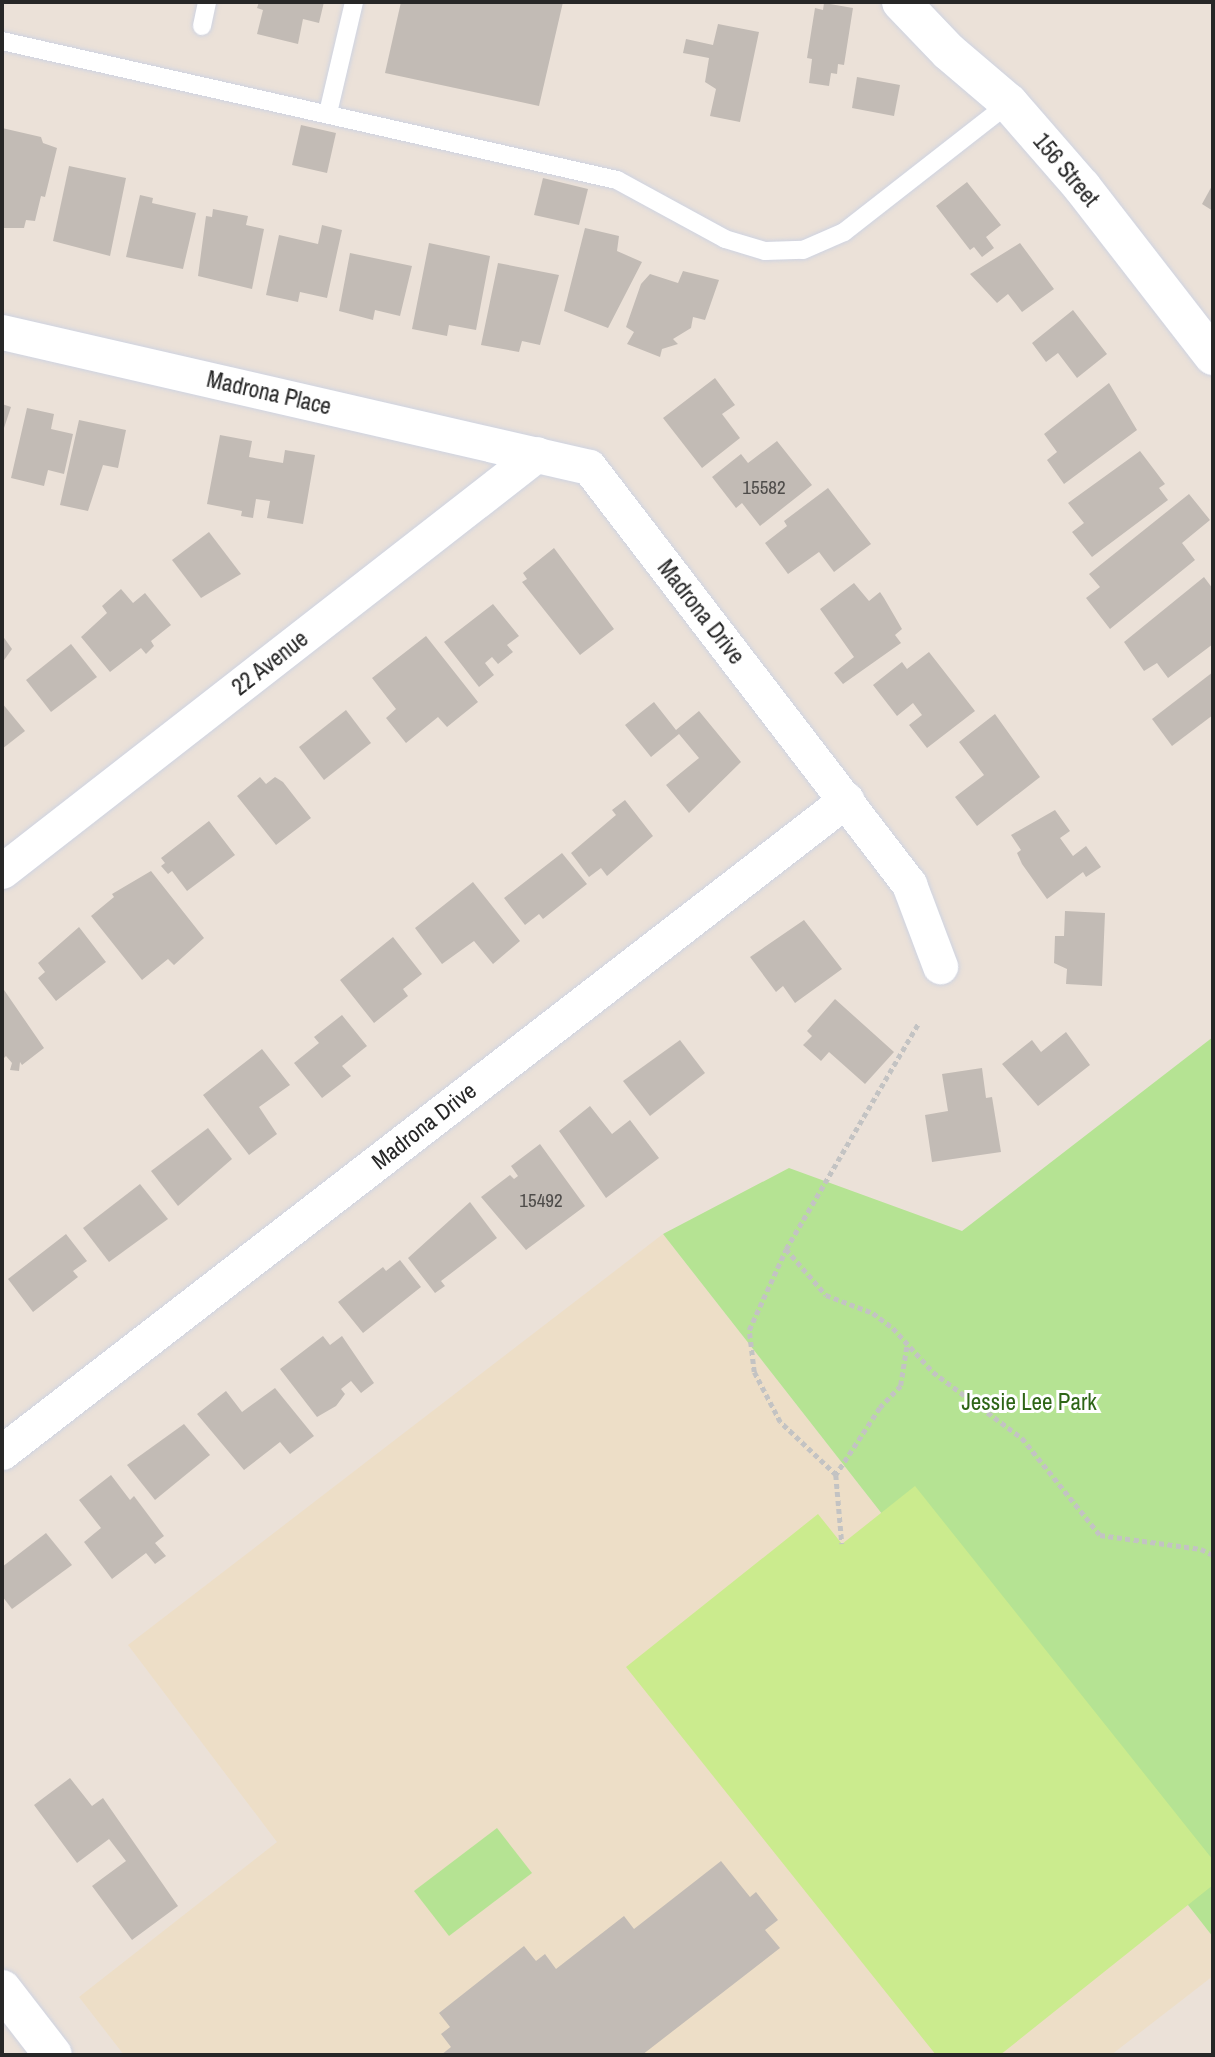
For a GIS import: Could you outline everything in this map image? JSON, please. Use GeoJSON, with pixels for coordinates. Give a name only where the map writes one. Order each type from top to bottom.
{"type":"FeatureCollection","features":[{"type":"Feature","properties":{"kind":"street","name":"156 Street"},"geometry":{"type":"LineString","coordinates":[[901,2],[949,52],[1009,103],[1082,187],[1213,356]]}},
{"type":"Feature","properties":{"kind":"street","name":"Madrona Place"},"geometry":{"type":"LineString","coordinates":[[2,332],[537,454]]}},
{"type":"Feature","properties":{"kind":"street","name":"Madrona Drive"},"geometry":{"type":"LineString","coordinates":[[537,454],[589,467],[909,884],[940,966]]}},
{"type":"Feature","properties":{"kind":"street","name":"22 Avenue"},"geometry":{"type":"LineString","coordinates":[[2,871],[537,454]]}},
{"type":"Feature","properties":{"kind":"street","name":"Madrona Drive"},"geometry":{"type":"LineString","coordinates":[[2,1452],[846,800]]}},
{"type":"Feature","properties":{"kind":"street"},"geometry":{"type":"LineString","coordinates":[[2,1989],[54,2055]]}},
{"type":"Feature","properties":{"kind":"lane"},"geometry":{"type":"LineString","coordinates":[[202,26],[207,2]]}},
{"type":"Feature","properties":{"kind":"lane"},"geometry":{"type":"LineString","coordinates":[[328,113],[354,2]]}},
{"type":"Feature","properties":{"kind":"lane"},"geometry":{"type":"LineString","coordinates":[[2,41],[617,180],[725,239],[765,251],[803,250],[844,233],[1009,103]]}},
{"type":"Feature","properties":{"kind":"path"},"geometry":{"type":"LineString","coordinates":[[836,1475],[780,1422],[754,1372],[749,1330],[786,1249],[919,1022]]}},
{"type":"Feature","properties":{"kind":"path"},"geometry":{"type":"LineString","coordinates":[[786,1249],[827,1295],[873,1313],[893,1328],[907,1347],[933,1372],[1022,1438],[1100,1535],[1200,1549],[1213,1555]]}},
{"type":"Feature","properties":{"kind":"path"},"geometry":{"type":"LineString","coordinates":[[842,1544],[836,1475],[880,1408],[901,1386],[907,1347]]}},
{"type":"Feature","properties":{"kind":"shaded area"},"geometry":{"type":"Polygon","coordinates":[[[663,1234],[1213,1937],[1213,1976],[1111,2055],[124,2055],[79,1997],[277,1842],[128,1645],[663,1234]]]}},
{"type":"Feature","properties":{"kind":"green space","name":"Jessie Lee Park"},"geometry":{"type":"Polygon","coordinates":[[[1213,1037],[1213,1937],[663,1234],[789,1168],[962,1231],[1213,1037]]]}},
{"type":"Feature","properties":{"kind":"green space"},"geometry":{"type":"Polygon","coordinates":[[[915,1486],[1213,1860],[1213,1885],[1000,2055],[936,2055],[626,1667],[818,1514],[842,1544],[915,1486]]]}},
{"type":"Feature","properties":{"kind":"green space"},"geometry":{"type":"Polygon","coordinates":[[[497,1828],[532,1873],[449,1936],[414,1891],[497,1828]]]}},
{"type":"Feature","properties":{"kind":"building"},"geometry":{"type":"Polygon","coordinates":[[[259,2],[324,2],[319,23],[303,19],[298,44],[257,34],[263,10],[257,8],[259,2]]]}},
{"type":"Feature","properties":{"kind":"building"},"geometry":{"type":"Polygon","coordinates":[[[401,2],[563,2],[539,106],[385,73],[401,2]]]}},
{"type":"Feature","properties":{"kind":"building"},"geometry":{"type":"Polygon","coordinates":[[[824,3],[853,8],[844,65],[838,64],[837,74],[831,73],[829,86],[809,83],[812,59],[807,58],[815,8],[823,10],[824,3]]]}},
{"type":"Feature","properties":{"kind":"building"},"geometry":{"type":"Polygon","coordinates":[[[718,24],[759,32],[740,122],[710,116],[716,89],[705,82],[709,58],[683,53],[686,39],[713,45],[718,24]]]}},
{"type":"Feature","properties":{"kind":"building"},"geometry":{"type":"Polygon","coordinates":[[[857,77],[900,85],[894,116],[852,108],[857,77]]]}},
{"type":"Feature","properties":{"kind":"building"},"geometry":{"type":"Polygon","coordinates":[[[301,125],[336,133],[327,173],[292,165],[301,125]]]}},
{"type":"Feature","properties":{"kind":"building"},"geometry":{"type":"Polygon","coordinates":[[[2,128],[41,137],[43,143],[57,148],[45,197],[41,196],[35,221],[26,220],[24,228],[2,228],[2,128]]]}},
{"type":"Feature","properties":{"kind":"building"},"geometry":{"type":"Polygon","coordinates":[[[69,166],[126,178],[110,256],[53,241],[69,166]]]}},
{"type":"Feature","properties":{"kind":"building"},"geometry":{"type":"Polygon","coordinates":[[[543,178],[588,189],[579,225],[534,215],[543,178]]]}},
{"type":"Feature","properties":{"kind":"building"},"geometry":{"type":"Polygon","coordinates":[[[967,182],[1001,225],[986,237],[994,248],[982,257],[974,247],[970,250],[936,206],[967,182]]]}},
{"type":"Feature","properties":{"kind":"building"},"geometry":{"type":"Polygon","coordinates":[[[1213,184],[1213,211],[1202,204],[1213,184]]]}},
{"type":"Feature","properties":{"kind":"building"},"geometry":{"type":"Polygon","coordinates":[[[140,195],[153,198],[152,203],[196,213],[183,269],[126,257],[140,195]]]}},
{"type":"Feature","properties":{"kind":"building"},"geometry":{"type":"Polygon","coordinates":[[[213,209],[248,216],[246,225],[264,229],[252,289],[198,276],[206,216],[212,217],[213,209]]]}},
{"type":"Feature","properties":{"kind":"building"},"geometry":{"type":"Polygon","coordinates":[[[322,225],[342,230],[327,298],[300,292],[298,302],[266,295],[279,235],[318,244],[322,225]]]}},
{"type":"Feature","properties":{"kind":"building"},"geometry":{"type":"Polygon","coordinates":[[[585,228],[619,236],[617,251],[642,262],[608,328],[564,311],[585,228]]]}},
{"type":"Feature","properties":{"kind":"building"},"geometry":{"type":"Polygon","coordinates":[[[429,243],[490,256],[476,330],[449,325],[447,336],[412,329],[429,243]]]}},
{"type":"Feature","properties":{"kind":"building"},"geometry":{"type":"Polygon","coordinates":[[[1020,243],[1054,289],[1022,312],[1008,294],[997,303],[970,274],[1020,243]]]}},
{"type":"Feature","properties":{"kind":"building"},"geometry":{"type":"Polygon","coordinates":[[[350,253],[412,266],[400,316],[375,310],[373,320],[339,311],[350,253]]]}},
{"type":"Feature","properties":{"kind":"building"},"geometry":{"type":"Polygon","coordinates":[[[498,263],[559,275],[540,345],[522,341],[519,352],[481,345],[498,263]]]}},
{"type":"Feature","properties":{"kind":"building"},"geometry":{"type":"Polygon","coordinates":[[[683,271],[719,280],[705,320],[693,317],[691,328],[673,339],[678,344],[662,349],[660,357],[627,344],[634,332],[626,327],[641,284],[650,274],[678,283],[683,271]]]}},
{"type":"Feature","properties":{"kind":"building"},"geometry":{"type":"Polygon","coordinates":[[[1073,310],[1107,354],[1077,378],[1058,353],[1046,362],[1032,343],[1073,310]]]}},
{"type":"Feature","properties":{"kind":"building"},"geometry":{"type":"Polygon","coordinates":[[[715,378],[735,405],[722,414],[740,438],[702,468],[663,418],[715,378]]]}},
{"type":"Feature","properties":{"kind":"building"},"geometry":{"type":"Polygon","coordinates":[[[1109,383],[1137,430],[1064,484],[1047,460],[1057,452],[1044,434],[1109,383]]]}},
{"type":"Feature","properties":{"kind":"building"},"geometry":{"type":"Polygon","coordinates":[[[2,404],[11,407],[2,434],[2,404]]]}},
{"type":"Feature","properties":{"kind":"building"},"geometry":{"type":"Polygon","coordinates":[[[27,408],[54,414],[51,429],[73,434],[64,474],[48,470],[44,486],[11,478],[27,408]]]}},
{"type":"Feature","properties":{"kind":"building"},"geometry":{"type":"Polygon","coordinates":[[[79,420],[126,430],[118,468],[103,465],[88,511],[60,505],[79,420]]]}},
{"type":"Feature","properties":{"kind":"building"},"geometry":{"type":"Polygon","coordinates":[[[220,435],[252,441],[249,457],[283,463],[285,450],[315,455],[303,524],[267,518],[270,501],[256,499],[253,518],[241,516],[242,511],[207,504],[220,435]]]}},
{"type":"Feature","properties":{"kind":"building"},"geometry":{"type":"Polygon","coordinates":[[[777,441],[812,485],[760,526],[742,503],[736,508],[712,477],[741,454],[748,463],[777,441]]]}},
{"type":"Feature","properties":{"kind":"building"},"geometry":{"type":"Polygon","coordinates":[[[1140,451],[1165,484],[1159,488],[1168,500],[1092,557],[1072,532],[1084,523],[1068,503],[1140,451]]]}},
{"type":"Feature","properties":{"kind":"building"},"geometry":{"type":"Polygon","coordinates":[[[828,488],[871,544],[834,572],[819,552],[788,574],[765,543],[787,526],[784,521],[828,488]]]}},
{"type":"Feature","properties":{"kind":"building"},"geometry":{"type":"Polygon","coordinates":[[[1189,494],[1210,520],[1182,543],[1195,560],[1110,629],[1086,598],[1100,587],[1089,574],[1189,494]]]}},
{"type":"Feature","properties":{"kind":"building"},"geometry":{"type":"Polygon","coordinates":[[[209,532],[241,574],[201,598],[172,560],[209,532]]]}},
{"type":"Feature","properties":{"kind":"building"},"geometry":{"type":"Polygon","coordinates":[[[554,548],[614,629],[580,655],[522,582],[527,579],[523,573],[554,548]]]}},
{"type":"Feature","properties":{"kind":"building"},"geometry":{"type":"Polygon","coordinates":[[[1204,577],[1213,589],[1213,644],[1168,678],[1157,663],[1144,671],[1124,642],[1204,577]]]}},
{"type":"Feature","properties":{"kind":"building"},"geometry":{"type":"Polygon","coordinates":[[[854,583],[869,601],[880,592],[902,629],[895,635],[901,643],[843,684],[834,673],[854,657],[820,609],[854,583]]]}},
{"type":"Feature","properties":{"kind":"building"},"geometry":{"type":"Polygon","coordinates":[[[121,589],[133,603],[145,593],[171,625],[151,641],[154,646],[146,654],[141,648],[110,672],[81,637],[107,613],[102,606],[121,589]]]}},
{"type":"Feature","properties":{"kind":"building"},"geometry":{"type":"Polygon","coordinates":[[[493,604],[519,636],[507,645],[513,652],[498,664],[492,657],[485,663],[494,675],[479,687],[444,642],[493,604]]]}},
{"type":"Feature","properties":{"kind":"building"},"geometry":{"type":"Polygon","coordinates":[[[2,635],[12,649],[2,663],[2,635]]]}},
{"type":"Feature","properties":{"kind":"building"},"geometry":{"type":"Polygon","coordinates":[[[426,636],[478,702],[447,727],[438,717],[406,743],[386,718],[396,709],[372,678],[426,636]]]}},
{"type":"Feature","properties":{"kind":"building"},"geometry":{"type":"Polygon","coordinates":[[[71,644],[97,677],[51,712],[26,680],[71,644]]]}},
{"type":"Feature","properties":{"kind":"building"},"geometry":{"type":"Polygon","coordinates":[[[929,652],[975,711],[927,748],[909,725],[922,715],[913,703],[897,716],[873,685],[902,662],[907,669],[929,652]]]}},
{"type":"Feature","properties":{"kind":"building"},"geometry":{"type":"Polygon","coordinates":[[[1213,672],[1213,715],[1172,746],[1152,719],[1213,672]]]}},
{"type":"Feature","properties":{"kind":"building"},"geometry":{"type":"Polygon","coordinates":[[[654,702],[676,730],[699,711],[741,762],[689,813],[666,785],[699,758],[679,734],[651,757],[625,725],[654,702]]]}},
{"type":"Feature","properties":{"kind":"building"},"geometry":{"type":"Polygon","coordinates":[[[2,703],[25,731],[2,749],[2,703]]]}},
{"type":"Feature","properties":{"kind":"building"},"geometry":{"type":"Polygon","coordinates":[[[346,710],[371,743],[324,780],[299,747],[346,710]]]}},
{"type":"Feature","properties":{"kind":"building"},"geometry":{"type":"Polygon","coordinates":[[[995,714],[1040,777],[977,826],[955,797],[984,775],[959,742],[995,714]]]}},
{"type":"Feature","properties":{"kind":"building"},"geometry":{"type":"Polygon","coordinates":[[[260,777],[266,784],[275,777],[283,782],[311,818],[276,845],[237,796],[260,777]]]}},
{"type":"Feature","properties":{"kind":"building"},"geometry":{"type":"Polygon","coordinates":[[[625,800],[653,836],[607,876],[601,868],[589,877],[571,853],[616,815],[612,810],[625,800]]]}},
{"type":"Feature","properties":{"kind":"building"},"geometry":{"type":"Polygon","coordinates":[[[1055,810],[1070,831],[1060,838],[1073,856],[1086,846],[1101,867],[1086,877],[1083,872],[1047,899],[1022,864],[1017,853],[1021,850],[1011,835],[1055,810]]]}},
{"type":"Feature","properties":{"kind":"building"},"geometry":{"type":"Polygon","coordinates":[[[209,821],[235,855],[187,891],[172,871],[168,874],[161,866],[165,863],[161,858],[209,821]]]}},
{"type":"Feature","properties":{"kind":"building"},"geometry":{"type":"Polygon","coordinates":[[[562,853],[587,884],[543,919],[539,914],[525,925],[504,898],[562,853]]]}},
{"type":"Feature","properties":{"kind":"building"},"geometry":{"type":"Polygon","coordinates":[[[151,871],[204,938],[174,965],[168,959],[142,980],[91,916],[114,897],[112,894],[151,871]]]}},
{"type":"Feature","properties":{"kind":"building"},"geometry":{"type":"Polygon","coordinates":[[[473,882],[520,941],[493,964],[474,941],[442,964],[415,928],[473,882]]]}},
{"type":"Feature","properties":{"kind":"building"},"geometry":{"type":"Polygon","coordinates":[[[1065,911],[1105,913],[1102,986],[1066,984],[1067,969],[1054,963],[1055,936],[1064,936],[1065,911]]]}},
{"type":"Feature","properties":{"kind":"building"},"geometry":{"type":"Polygon","coordinates":[[[804,920],[842,969],[795,1003],[783,986],[776,992],[750,957],[804,920]]]}},
{"type":"Feature","properties":{"kind":"building"},"geometry":{"type":"Polygon","coordinates":[[[79,927],[106,962],[56,1001],[38,978],[45,972],[38,963],[79,927]]]}},
{"type":"Feature","properties":{"kind":"building"},"geometry":{"type":"Polygon","coordinates":[[[393,937],[422,974],[403,989],[408,996],[374,1023],[340,980],[393,937]]]}},
{"type":"Feature","properties":{"kind":"building"},"geometry":{"type":"Polygon","coordinates":[[[2,987],[44,1048],[22,1065],[20,1062],[19,1071],[10,1070],[12,1063],[6,1056],[2,1060],[2,987]]]}},
{"type":"Feature","properties":{"kind":"building"},"geometry":{"type":"Polygon","coordinates":[[[835,999],[894,1052],[865,1084],[829,1052],[821,1061],[803,1045],[812,1036],[807,1031],[835,999]]]}},
{"type":"Feature","properties":{"kind":"building"},"geometry":{"type":"Polygon","coordinates":[[[342,1015],[367,1046],[342,1066],[351,1076],[322,1098],[294,1063],[319,1043],[314,1037],[342,1015]]]}},
{"type":"Feature","properties":{"kind":"building"},"geometry":{"type":"Polygon","coordinates":[[[1066,1032],[1090,1065],[1038,1106],[1002,1064],[1032,1040],[1041,1052],[1066,1032]]]}},
{"type":"Feature","properties":{"kind":"building"},"geometry":{"type":"Polygon","coordinates":[[[680,1040],[705,1073],[650,1116],[623,1081],[680,1040]]]}},
{"type":"Feature","properties":{"kind":"building"},"geometry":{"type":"Polygon","coordinates":[[[262,1049],[290,1085],[259,1107],[277,1134],[249,1155],[203,1095],[262,1049]]]}},
{"type":"Feature","properties":{"kind":"building"},"geometry":{"type":"Polygon","coordinates":[[[982,1068],[986,1098],[992,1097],[1001,1152],[932,1162],[925,1115],[948,1111],[942,1074],[982,1068]]]}},
{"type":"Feature","properties":{"kind":"building"},"geometry":{"type":"Polygon","coordinates":[[[590,1106],[612,1134],[630,1120],[659,1158],[606,1198],[559,1131],[590,1106]]]}},
{"type":"Feature","properties":{"kind":"building"},"geometry":{"type":"Polygon","coordinates":[[[208,1128],[232,1159],[178,1206],[151,1171],[208,1128]]]}},
{"type":"Feature","properties":{"kind":"building"},"geometry":{"type":"Polygon","coordinates":[[[540,1144],[585,1206],[526,1250],[481,1197],[510,1175],[514,1179],[518,1176],[511,1166],[540,1144]]]}},
{"type":"Feature","properties":{"kind":"building"},"geometry":{"type":"Polygon","coordinates":[[[140,1184],[168,1219],[109,1262],[83,1228],[140,1184]]]}},
{"type":"Feature","properties":{"kind":"building"},"geometry":{"type":"Polygon","coordinates":[[[470,1202],[497,1238],[441,1281],[445,1286],[435,1293],[408,1258],[470,1202]]]}},
{"type":"Feature","properties":{"kind":"building"},"geometry":{"type":"Polygon","coordinates":[[[66,1234],[87,1261],[73,1271],[78,1277],[33,1312],[8,1279],[66,1234]]]}},
{"type":"Feature","properties":{"kind":"building"},"geometry":{"type":"Polygon","coordinates":[[[400,1260],[421,1287],[363,1333],[338,1302],[383,1267],[386,1271],[400,1260]]]}},
{"type":"Feature","properties":{"kind":"building"},"geometry":{"type":"Polygon","coordinates":[[[323,1336],[330,1345],[342,1336],[374,1383],[361,1393],[351,1381],[341,1389],[345,1394],[336,1406],[317,1417],[280,1369],[323,1336]]]}},
{"type":"Feature","properties":{"kind":"building"},"geometry":{"type":"Polygon","coordinates":[[[275,1388],[314,1436],[290,1454],[280,1442],[244,1470],[197,1414],[226,1391],[242,1412],[275,1388]]]}},
{"type":"Feature","properties":{"kind":"building"},"geometry":{"type":"Polygon","coordinates":[[[184,1424],[210,1455],[155,1500],[127,1465],[184,1424]]]}},
{"type":"Feature","properties":{"kind":"building"},"geometry":{"type":"Polygon","coordinates":[[[111,1475],[130,1500],[134,1496],[164,1536],[155,1543],[166,1556],[155,1564],[146,1553],[112,1579],[84,1542],[101,1528],[79,1500],[111,1475]]]}},
{"type":"Feature","properties":{"kind":"building"},"geometry":{"type":"Polygon","coordinates":[[[46,1533],[72,1565],[12,1609],[2,1596],[2,1567],[46,1533]]]}},
{"type":"Feature","properties":{"kind":"building"},"geometry":{"type":"Polygon","coordinates":[[[70,1778],[92,1806],[103,1798],[178,1906],[132,1940],[92,1886],[126,1861],[109,1839],[77,1863],[34,1805],[70,1778]]]}},
{"type":"Feature","properties":{"kind":"building"},"geometry":{"type":"Polygon","coordinates":[[[721,1861],[750,1897],[756,1892],[778,1920],[765,1930],[780,1948],[642,2055],[441,2055],[451,2047],[441,2034],[450,2027],[439,2013],[524,1946],[536,1961],[545,1954],[556,1969],[624,1916],[634,1929],[721,1861]]]}}]}
